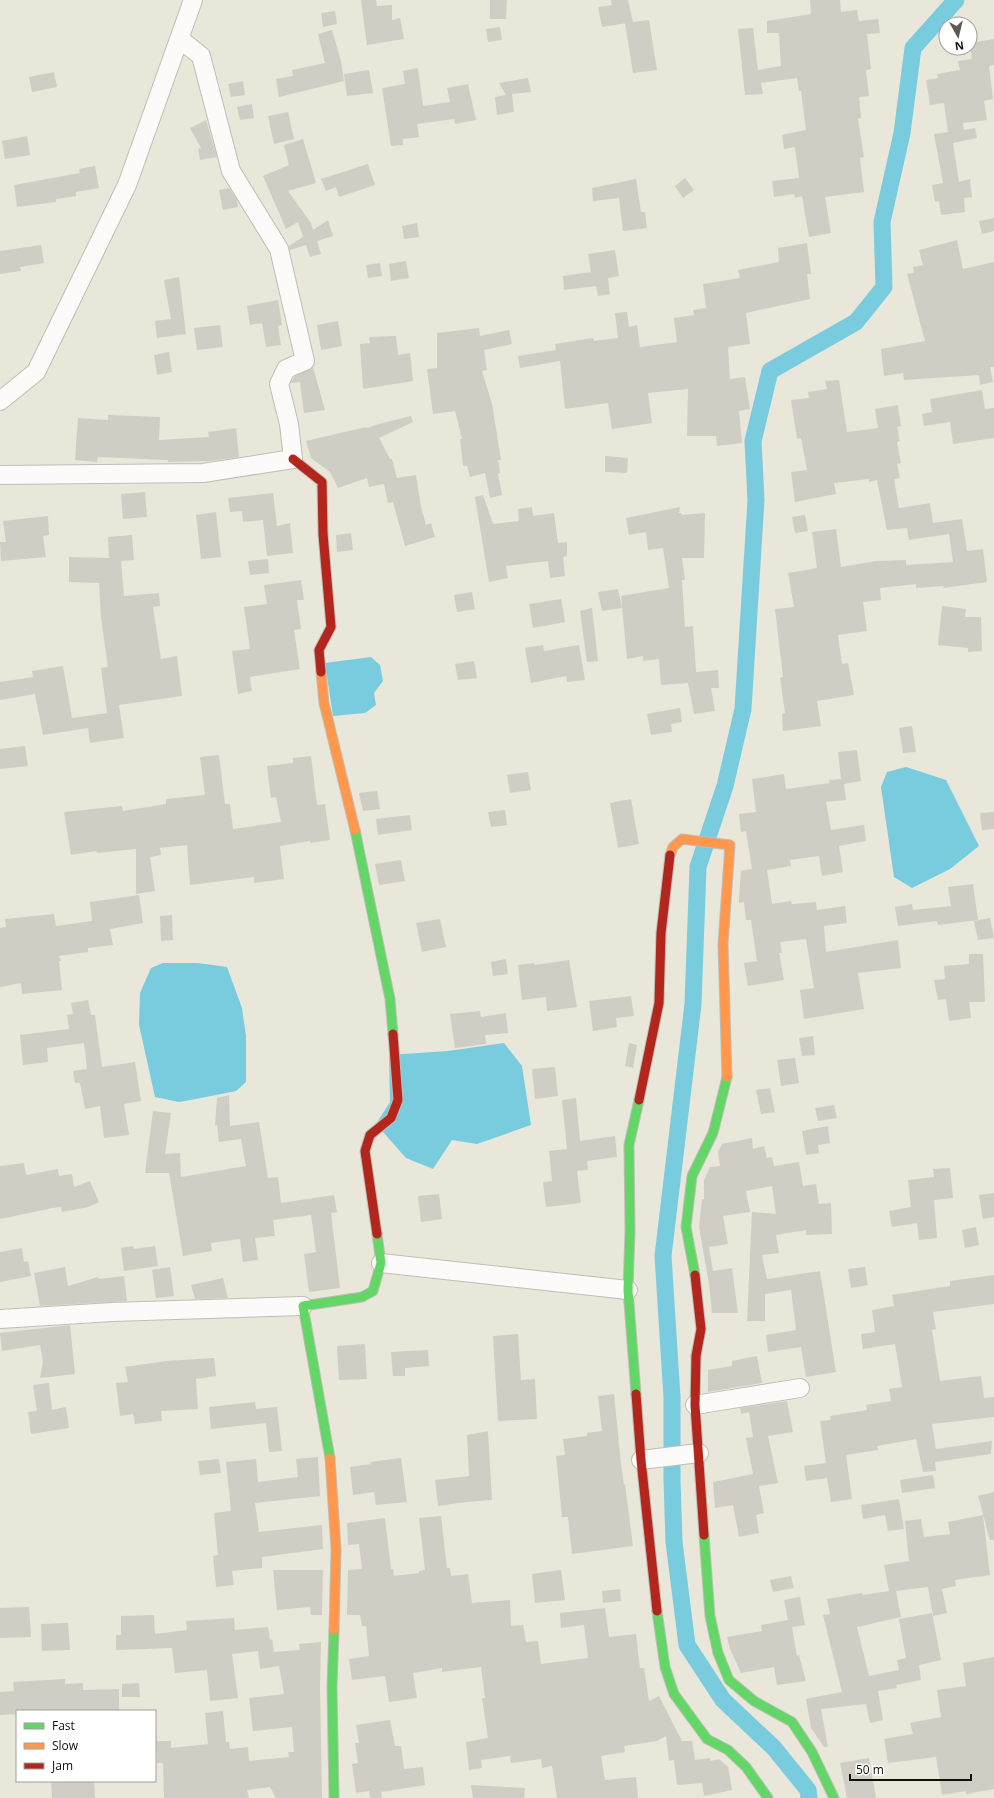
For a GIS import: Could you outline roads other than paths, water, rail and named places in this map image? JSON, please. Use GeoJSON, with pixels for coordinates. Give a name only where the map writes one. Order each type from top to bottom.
{"type":"FeatureCollection","features":[{"type":"Feature","properties":{"kind":"street"},"geometry":{"type":"LineString","coordinates":[[0,402],[36,372],[127,185],[193,0]]}},
{"type":"Feature","properties":{"kind":"street"},"geometry":{"type":"LineString","coordinates":[[0,1319],[112,1312],[303,1306],[362,1297],[373,1291],[380,1263],[365,1151],[365,1141],[371,1133],[391,1120],[397,1111],[398,1100],[390,999],[352,818],[324,703],[319,650],[331,628],[323,534],[322,482],[293,459],[289,424],[279,384],[286,369],[304,361],[279,249],[232,171],[201,56],[180,39]]}},
{"type":"Feature","properties":{"kind":"street"},"geometry":{"type":"LineString","coordinates":[[0,475],[203,474],[293,459]]}},
{"type":"Feature","properties":{"kind":"street"},"geometry":{"type":"LineString","coordinates":[[768,1798],[746,1766],[728,1750],[707,1739],[674,1694],[665,1667],[661,1645],[646,1459],[628,1290],[629,1145],[659,1003],[661,933],[668,859],[673,847],[682,839],[730,845],[723,944],[728,1073],[712,1133],[692,1176],[686,1227],[697,1286],[701,1329],[696,1356],[696,1454],[710,1616],[718,1653],[729,1680],[754,1701],[792,1722],[812,1752],[834,1798]]}},
{"type":"Feature","properties":{"kind":"street"},"geometry":{"type":"LineString","coordinates":[[380,1263],[628,1290]]}},
{"type":"Feature","properties":{"kind":"street"},"geometry":{"type":"LineString","coordinates":[[303,1306],[330,1451],[336,1549],[332,1687],[334,1798]]}},
{"type":"Feature","properties":{"kind":"street"},"geometry":{"type":"LineString","coordinates":[[695,1405],[800,1388]]}},
{"type":"Feature","properties":{"kind":"street"},"geometry":{"type":"LineString","coordinates":[[646,1459],[696,1454]]}},
{"type":"Feature","properties":{"kind":"water"},"geometry":{"type":"Polygon","coordinates":[[[371,657],[380,665],[383,681],[374,693],[376,705],[365,713],[333,716],[325,663],[371,657]]]}},
{"type":"Feature","properties":{"kind":"water"},"geometry":{"type":"Polygon","coordinates":[[[906,767],[946,780],[979,846],[950,869],[912,888],[894,877],[881,787],[887,772],[906,767]]]}},
{"type":"Feature","properties":{"kind":"water"},"geometry":{"type":"Polygon","coordinates":[[[163,963],[198,963],[227,967],[242,1008],[246,1036],[246,1082],[236,1091],[179,1102],[155,1097],[139,1025],[140,993],[151,968],[163,963]]]}},
{"type":"Feature","properties":{"kind":"water"},"geometry":{"type":"Polygon","coordinates":[[[504,1043],[522,1066],[531,1125],[477,1144],[452,1140],[433,1169],[406,1158],[376,1124],[390,1102],[389,1055],[448,1051],[504,1043]]]}},
{"type":"Feature","properties":{"kind":"waterway"},"geometry":{"type":"LineString","coordinates":[[809,1798],[808,1790],[774,1748],[723,1700],[687,1645],[674,1542],[672,1397],[663,1256],[693,1004],[698,867],[725,786],[743,709],[756,500],[753,441],[770,371],[856,322],[884,287],[882,222],[902,133],[913,48],[956,0]]}}]}
